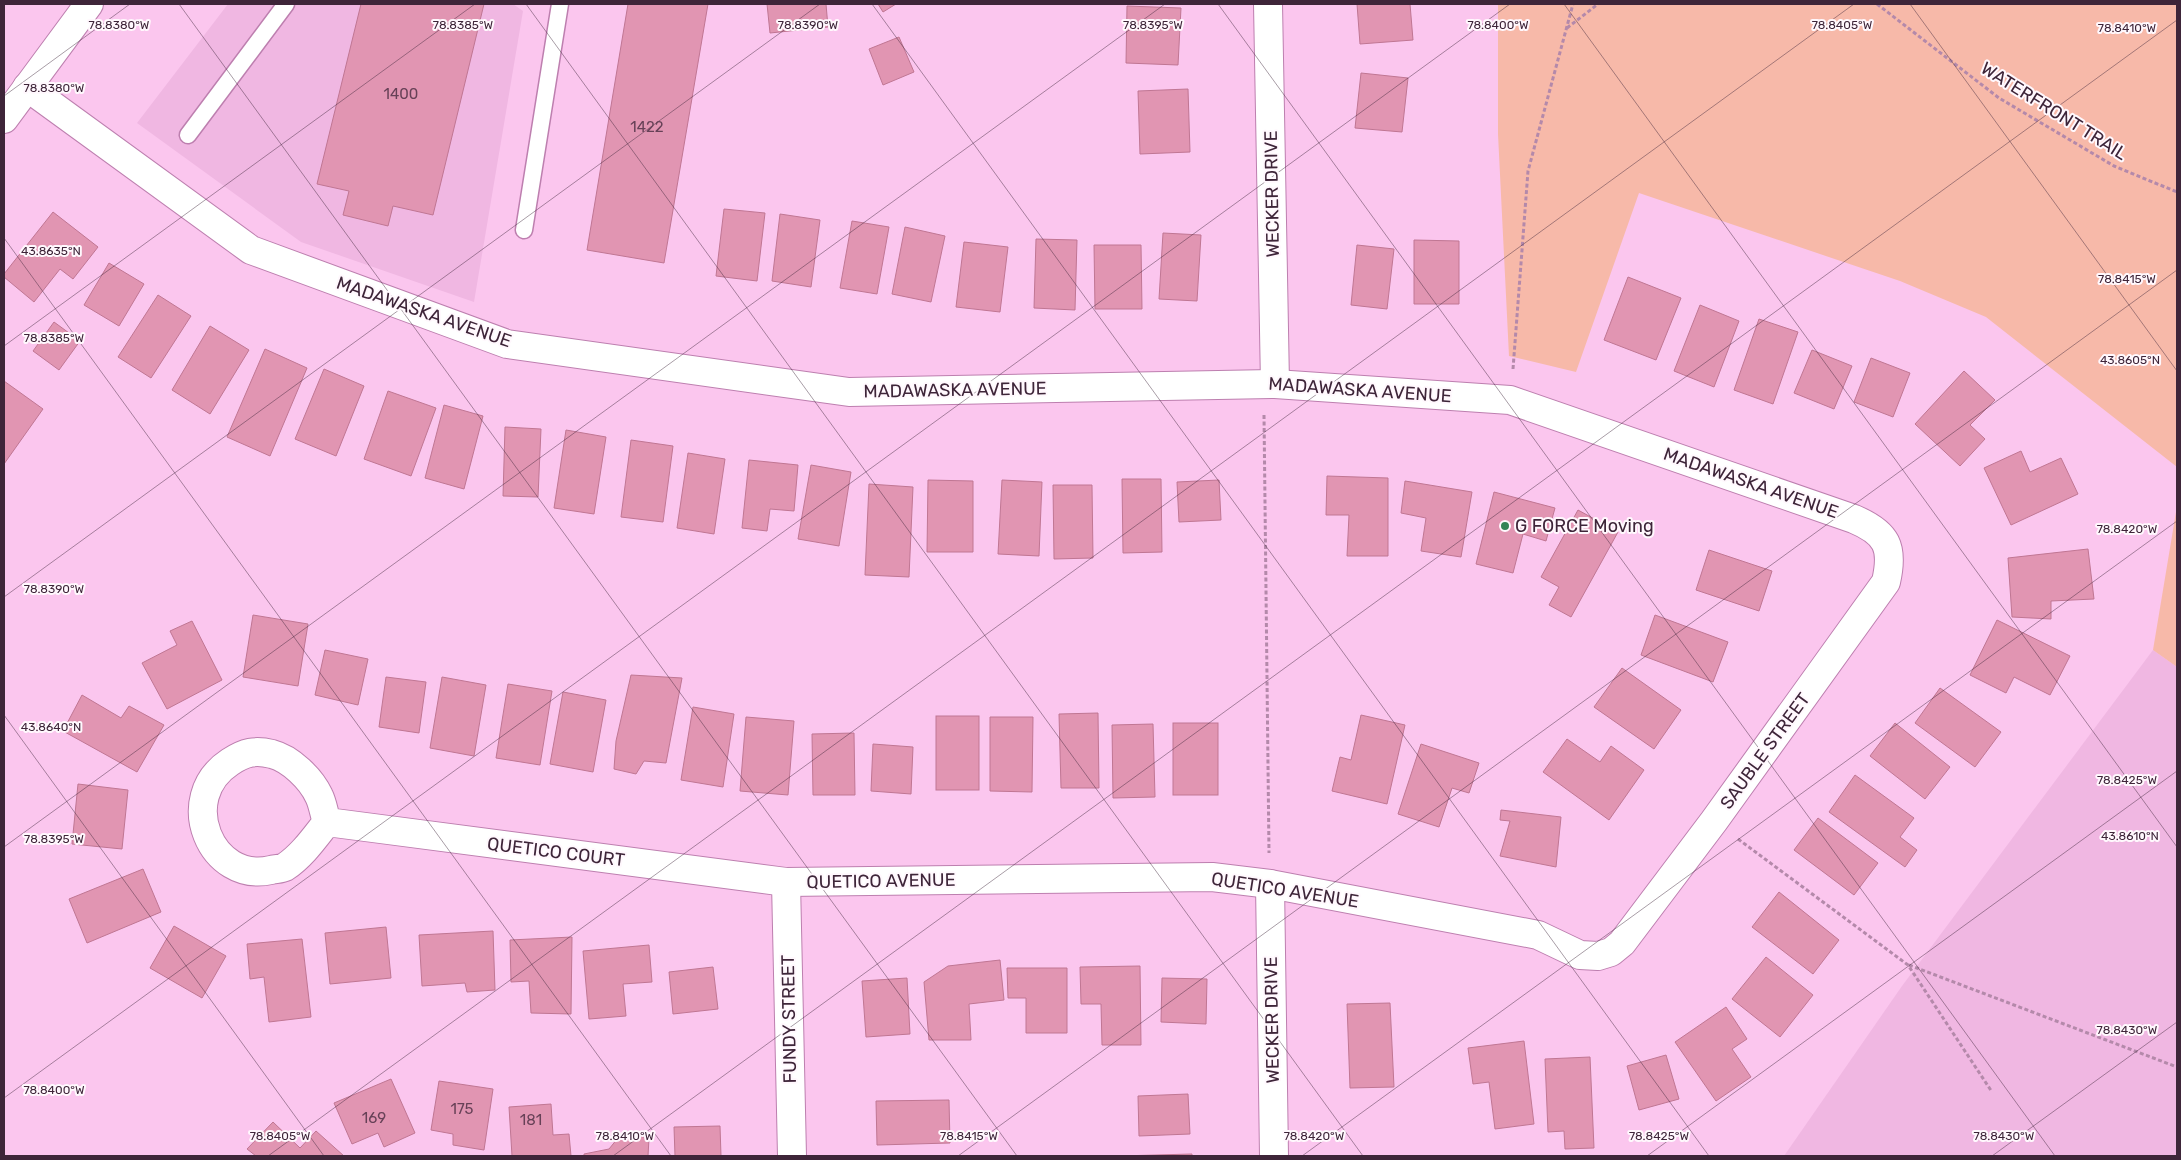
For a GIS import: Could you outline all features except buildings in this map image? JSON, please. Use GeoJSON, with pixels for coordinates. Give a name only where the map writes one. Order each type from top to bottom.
{"type":"FeatureCollection","features":[{"type":"Feature","properties":{"kind":"street"},"geometry":{"type":"LineString","coordinates":[[4,119],[89,4]]}},
{"type":"Feature","properties":{"kind":"street","name":"WECKER DRIVE"},"geometry":{"type":"LineString","coordinates":[[1268,4],[1269,384]]}},
{"type":"Feature","properties":{"kind":"street","name":"MADAWASKA AVENUE"},"geometry":{"type":"LineString","coordinates":[[27,88],[250,250],[507,344],[849,392],[1269,384],[1510,400],[1869,525],[1883,537],[1890,550],[1890,564],[1886,582]]}},
{"type":"Feature","properties":{"kind":"street","name":"SAUBLE STREET"},"geometry":{"type":"LineString","coordinates":[[1641,917],[1714,821],[1886,582]]}},
{"type":"Feature","properties":{"kind":"street"},"geometry":{"type":"LineString","coordinates":[[258,751],[278,756],[295,767],[308,780],[319,797],[327,822],[307,847],[285,867],[258,873],[236,867],[218,853],[206,833],[202,806],[207,786],[218,770],[239,756],[258,751]]}},
{"type":"Feature","properties":{"kind":"street","name":"QUETICO COURT"},"geometry":{"type":"LineString","coordinates":[[327,822],[786,882]]}},
{"type":"Feature","properties":{"kind":"street","name":"QUETICO AVENUE"},"geometry":{"type":"LineString","coordinates":[[786,882],[1212,877],[1270,884],[1538,935],[1580,954],[1598,956],[1611,952],[1622,943],[1641,917]]}},
{"type":"Feature","properties":{"kind":"street","name":"FUNDY STREET"},"geometry":{"type":"LineString","coordinates":[[786,882],[792,1156]]}},
{"type":"Feature","properties":{"kind":"street","name":"WECKER DRIVE"},"geometry":{"type":"LineString","coordinates":[[1270,884],[1274,1156]]}},
{"type":"Feature","properties":{"kind":"lane"},"geometry":{"type":"LineString","coordinates":[[188,135],[286,4]]}},
{"type":"Feature","properties":{"kind":"lane"},"geometry":{"type":"LineString","coordinates":[[524,230],[560,4]]}},
{"type":"Feature","properties":{"kind":"path"},"geometry":{"type":"LineString","coordinates":[[1510,400],[1528,172],[1573,4]]}},
{"type":"Feature","properties":{"kind":"path"},"geometry":{"type":"LineString","coordinates":[[1567,29],[1598,4]]}},
{"type":"Feature","properties":{"kind":"path","name":"WATERFRONT TRAIL"},"geometry":{"type":"LineString","coordinates":[[1877,4],[2000,98],[2114,166],[2177,192]]}},
{"type":"Feature","properties":{"kind":"path"},"geometry":{"type":"LineString","coordinates":[[1269,384],[1270,884]]}},
{"type":"Feature","properties":{"kind":"path"},"geometry":{"type":"LineString","coordinates":[[1714,821],[1908,965],[2177,1067]]}},
{"type":"Feature","properties":{"kind":"path"},"geometry":{"type":"LineString","coordinates":[[1908,965],[1992,1092]]}},
{"type":"Feature","properties":{"kind":"shaded area"},"geometry":{"type":"Polygon","coordinates":[[[228,4],[513,4],[523,11],[474,302],[301,242],[137,123],[228,4]]]}},
{"type":"Feature","properties":{"kind":"shaded area"},"geometry":{"type":"Polygon","coordinates":[[[1498,4],[2177,4],[2177,467],[1986,317],[1900,281],[1639,193],[1576,372],[1509,356],[1498,134],[1498,4]]]}},
{"type":"Feature","properties":{"kind":"shaded area"},"geometry":{"type":"Polygon","coordinates":[[[2177,506],[2177,667],[2153,650],[2177,506]]]}},
{"type":"Feature","properties":{"kind":"shaded area"},"geometry":{"type":"Polygon","coordinates":[[[2153,650],[2177,667],[2177,1156],[1784,1156],[1902,986],[2153,650]]]}},
{"type":"Feature","properties":{"kind":"place","name":"G FORCE Moving"},"geometry":{"type":"Point","coordinates":[1505,526]}}]}
